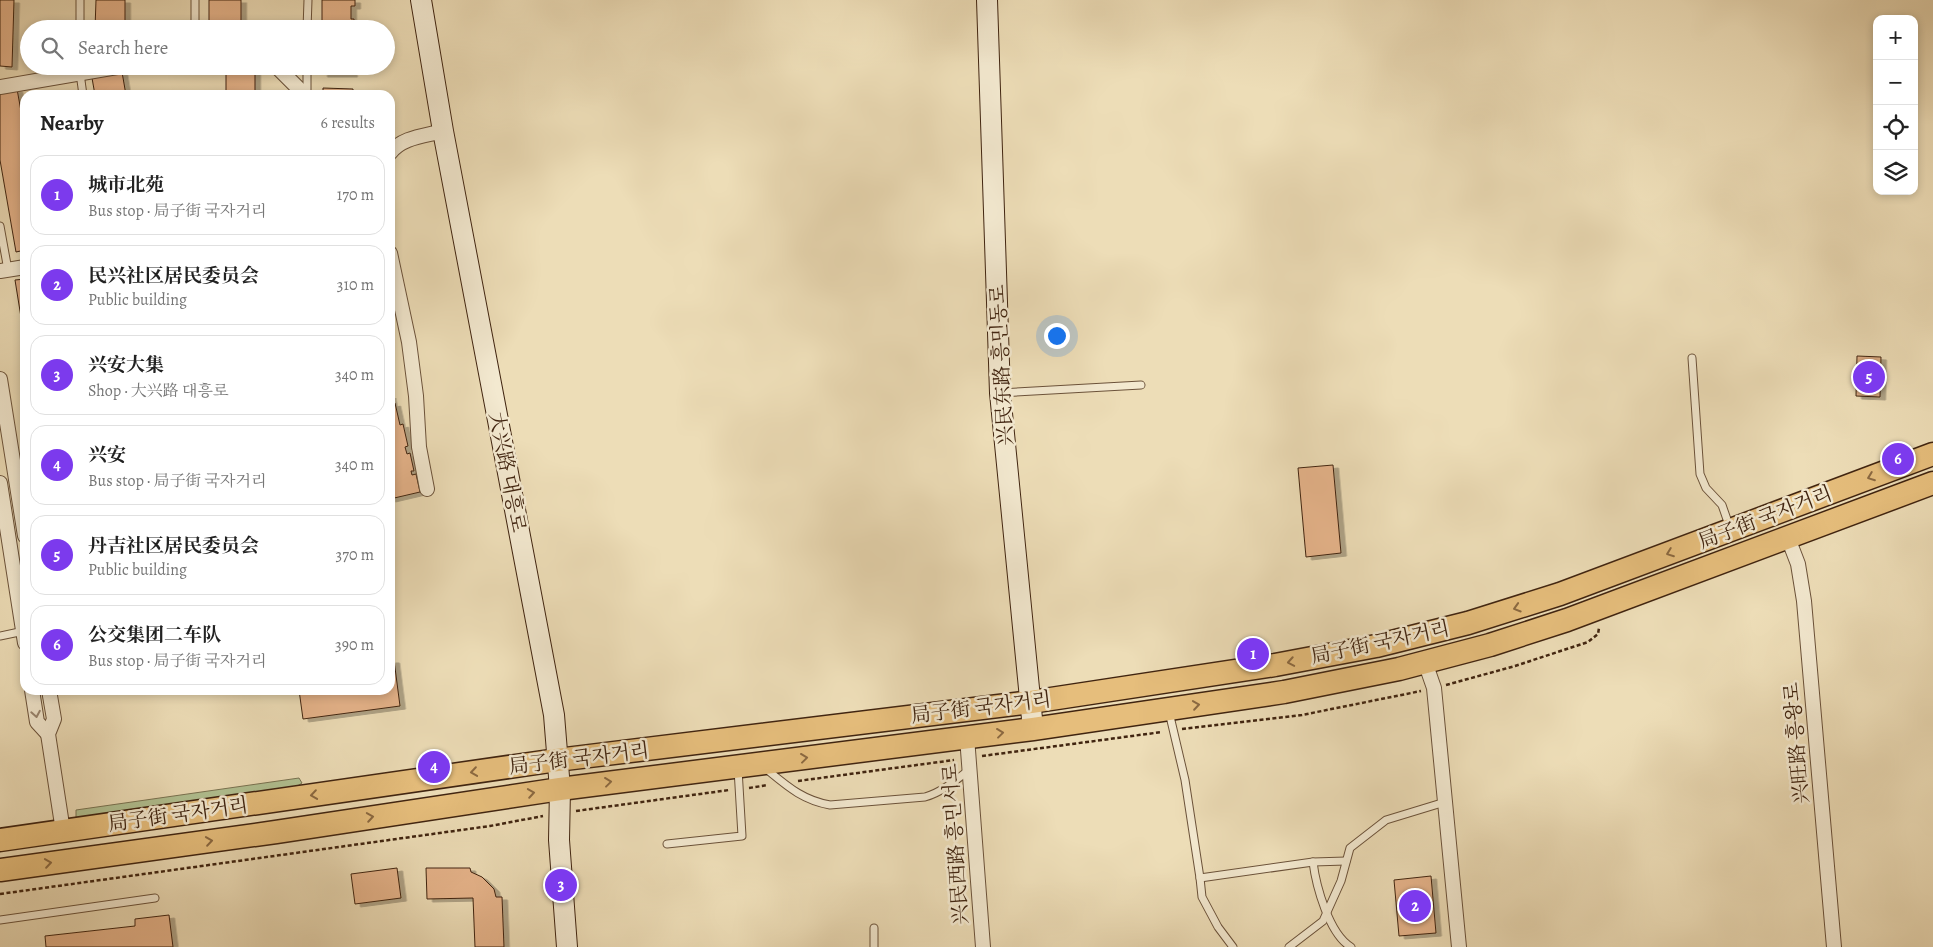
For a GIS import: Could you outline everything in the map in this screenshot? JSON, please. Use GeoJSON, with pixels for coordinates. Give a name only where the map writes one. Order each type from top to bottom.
{"type":"FeatureCollection","features":[{"type":"Feature","properties":{"kind":"main road","name":"局子街 국자거리"},"geometry":{"type":"LineString","coordinates":[[0,840],[557,760],[1031,702],[1275,664],[1376,646],[1468,623],[1560,594],[1933,454]]}},
{"type":"Feature","properties":{"kind":"main road","name":"局子街 국자거리"},"geometry":{"type":"LineString","coordinates":[[0,870],[249,836],[560,789],[1033,729],[1284,692],[1399,669],[1490,645],[1567,620],[1933,483]]}},
{"type":"Feature","properties":{"kind":"street","name":"大兴路 대흥로"},"geometry":{"type":"LineString","coordinates":[[421,0],[443,131],[554,715],[560,789],[559,840],[567,947]]}},
{"type":"Feature","properties":{"kind":"street","name":"兴民东路 흥민동로"},"geometry":{"type":"LineString","coordinates":[[987,0],[991,177],[1000,393],[1033,729]]}},
{"type":"Feature","properties":{"kind":"street"},"geometry":{"type":"LineString","coordinates":[[0,88],[57,75]]}},
{"type":"Feature","properties":{"kind":"street"},"geometry":{"type":"LineString","coordinates":[[285,75],[301,90]]}},
{"type":"Feature","properties":{"kind":"street"},"geometry":{"type":"LineString","coordinates":[[395,147],[406,140],[443,131]]}},
{"type":"Feature","properties":{"kind":"street"},"geometry":{"type":"LineString","coordinates":[[4,270],[20,268]]}},
{"type":"Feature","properties":{"kind":"street"},"geometry":{"type":"LineString","coordinates":[[395,276],[409,342],[416,396],[419,447],[427,489]]}},
{"type":"Feature","properties":{"kind":"street"},"geometry":{"type":"LineString","coordinates":[[0,379],[20,504]]}},
{"type":"Feature","properties":{"kind":"street"},"geometry":{"type":"LineString","coordinates":[[0,483],[4,529],[20,614]]}},
{"type":"Feature","properties":{"kind":"street"},"geometry":{"type":"LineString","coordinates":[[4,529],[20,529]]}},
{"type":"Feature","properties":{"kind":"street","name":"兴旺路 흥왕로"},"geometry":{"type":"LineString","coordinates":[[1788,538],[1798,564],[1804,601],[1834,947]]}},
{"type":"Feature","properties":{"kind":"street"},"geometry":{"type":"LineString","coordinates":[[1425,662],[1434,688],[1459,947]]}},
{"type":"Feature","properties":{"kind":"street"},"geometry":{"type":"LineString","coordinates":[[33,695],[37,722],[48,734]]}},
{"type":"Feature","properties":{"kind":"street"},"geometry":{"type":"LineString","coordinates":[[50,695],[54,720],[48,734],[63,831]]}},
{"type":"Feature","properties":{"kind":"street","name":"兴民西路 흥민서로"},"geometry":{"type":"LineString","coordinates":[[967,737],[983,947]]}},
{"type":"Feature","properties":{"kind":"lane"},"geometry":{"type":"LineString","coordinates":[[80,0],[80,20]]}},
{"type":"Feature","properties":{"kind":"lane"},"geometry":{"type":"LineString","coordinates":[[195,0],[195,20]]}},
{"type":"Feature","properties":{"kind":"lane"},"geometry":{"type":"LineString","coordinates":[[307,20],[308,0]]}},
{"type":"Feature","properties":{"kind":"lane"},"geometry":{"type":"LineString","coordinates":[[80,75],[82,90]]}},
{"type":"Feature","properties":{"kind":"lane"},"geometry":{"type":"LineString","coordinates":[[306,90],[307,75]]}},
{"type":"Feature","properties":{"kind":"lane"},"geometry":{"type":"LineString","coordinates":[[0,226],[4,270]]}},
{"type":"Feature","properties":{"kind":"lane"},"geometry":{"type":"LineString","coordinates":[[1692,358],[1700,474],[1706,488],[1722,505],[1731,530]]}},
{"type":"Feature","properties":{"kind":"lane"},"geometry":{"type":"LineString","coordinates":[[1000,393],[1142,385]]}},
{"type":"Feature","properties":{"kind":"lane"},"geometry":{"type":"LineString","coordinates":[[0,636],[20,635]]}},
{"type":"Feature","properties":{"kind":"lane"},"geometry":{"type":"LineString","coordinates":[[1168,709],[1185,780],[1202,897],[1218,926],[1233,947]]}},
{"type":"Feature","properties":{"kind":"lane"},"geometry":{"type":"LineString","coordinates":[[667,844],[742,836],[748,765],[800,796],[816,803],[830,806],[925,797],[936,794],[970,769]]}},
{"type":"Feature","properties":{"kind":"lane"},"geometry":{"type":"LineString","coordinates":[[1289,947],[1323,921],[1341,881],[1350,848],[1386,820],[1446,802]]}},
{"type":"Feature","properties":{"kind":"lane"},"geometry":{"type":"LineString","coordinates":[[1200,878],[1313,862],[1346,860]]}},
{"type":"Feature","properties":{"kind":"lane"},"geometry":{"type":"LineString","coordinates":[[1313,862],[1316,885],[1326,913],[1345,943],[1351,947]]}},
{"type":"Feature","properties":{"kind":"lane"},"geometry":{"type":"LineString","coordinates":[[0,920],[155,898]]}},
{"type":"Feature","properties":{"kind":"lane"},"geometry":{"type":"LineString","coordinates":[[874,928],[874,947]]}},
{"type":"Feature","properties":{"kind":"green space"},"geometry":{"type":"Polygon","coordinates":[[[299,778],[302,783],[296,787],[76,818],[76,810],[299,778]]]}},
{"type":"Feature","properties":{"kind":"building"},"geometry":{"type":"Polygon","coordinates":[[[0,0],[14,0],[12,67],[0,66],[0,0]]]}},
{"type":"Feature","properties":{"kind":"building"},"geometry":{"type":"Polygon","coordinates":[[[96,0],[125,0],[125,20],[95,20],[96,0]]]}},
{"type":"Feature","properties":{"kind":"building"},"geometry":{"type":"Polygon","coordinates":[[[209,0],[241,0],[241,20],[209,20],[209,0]]]}},
{"type":"Feature","properties":{"kind":"building"},"geometry":{"type":"Polygon","coordinates":[[[322,0],[355,0],[355,6],[351,6],[351,19],[354,20],[322,20],[322,0]]]}},
{"type":"Feature","properties":{"kind":"building"},"geometry":{"type":"Polygon","coordinates":[[[107,75],[123,75],[125,90],[94,90],[92,78],[107,75]]]}},
{"type":"Feature","properties":{"kind":"building"},"geometry":{"type":"Polygon","coordinates":[[[226,75],[255,75],[255,90],[226,90],[226,75]]]}},
{"type":"Feature","properties":{"kind":"building"},"geometry":{"type":"Polygon","coordinates":[[[323,88],[353,89],[353,90],[323,90],[323,88]]]}},
{"type":"Feature","properties":{"kind":"building"},"geometry":{"type":"Polygon","coordinates":[[[17,89],[20,106],[20,251],[16,252],[0,160],[0,92],[17,89]]]}},
{"type":"Feature","properties":{"kind":"building"},"geometry":{"type":"Polygon","coordinates":[[[15,280],[20,280],[20,311],[15,280]]]}},
{"type":"Feature","properties":{"kind":"building"},"geometry":{"type":"Polygon","coordinates":[[[1857,356],[1881,357],[1880,397],[1856,396],[1857,356]]]}},
{"type":"Feature","properties":{"kind":"building"},"geometry":{"type":"Polygon","coordinates":[[[395,403],[400,425],[403,424],[408,446],[405,447],[407,454],[410,453],[414,471],[411,471],[412,475],[416,474],[420,492],[395,498],[395,403]]]}},
{"type":"Feature","properties":{"kind":"building"},"geometry":{"type":"Polygon","coordinates":[[[1333,465],[1341,553],[1306,557],[1298,468],[1333,465]]]}},
{"type":"Feature","properties":{"kind":"building"},"geometry":{"type":"Polygon","coordinates":[[[395,668],[400,706],[303,719],[300,695],[395,695],[395,668]]]}},
{"type":"Feature","properties":{"kind":"building"},"geometry":{"type":"Polygon","coordinates":[[[397,868],[401,898],[355,904],[351,874],[397,868]]]}},
{"type":"Feature","properties":{"kind":"building"},"geometry":{"type":"Polygon","coordinates":[[[426,868],[470,868],[471,872],[482,877],[494,889],[496,897],[502,897],[504,947],[475,947],[473,898],[427,899],[426,868]]]}},
{"type":"Feature","properties":{"kind":"building"},"geometry":{"type":"Polygon","coordinates":[[[1431,876],[1436,933],[1399,936],[1394,880],[1431,876]]]}},
{"type":"Feature","properties":{"kind":"building"},"geometry":{"type":"Polygon","coordinates":[[[169,915],[173,947],[46,947],[45,936],[135,926],[135,919],[169,915]]]}},
{"type":"Feature","properties":{"kind":"place","name":"丹吉社区居民委员会"},"geometry":{"type":"Point","coordinates":[1869,377]}},
{"type":"Feature","properties":{"kind":"place","name":"公交集团二车队"},"geometry":{"type":"Point","coordinates":[1898,459]}},
{"type":"Feature","properties":{"kind":"place","name":"城市北苑"},"geometry":{"type":"Point","coordinates":[1253,654]}},
{"type":"Feature","properties":{"kind":"place","name":"兴安"},"geometry":{"type":"Point","coordinates":[434,767]}},
{"type":"Feature","properties":{"kind":"place","name":"兴安大集"},"geometry":{"type":"Point","coordinates":[561,885]}},
{"type":"Feature","properties":{"kind":"place","name":"民兴社区居民委员会"},"geometry":{"type":"Point","coordinates":[1415,906]}}]}
